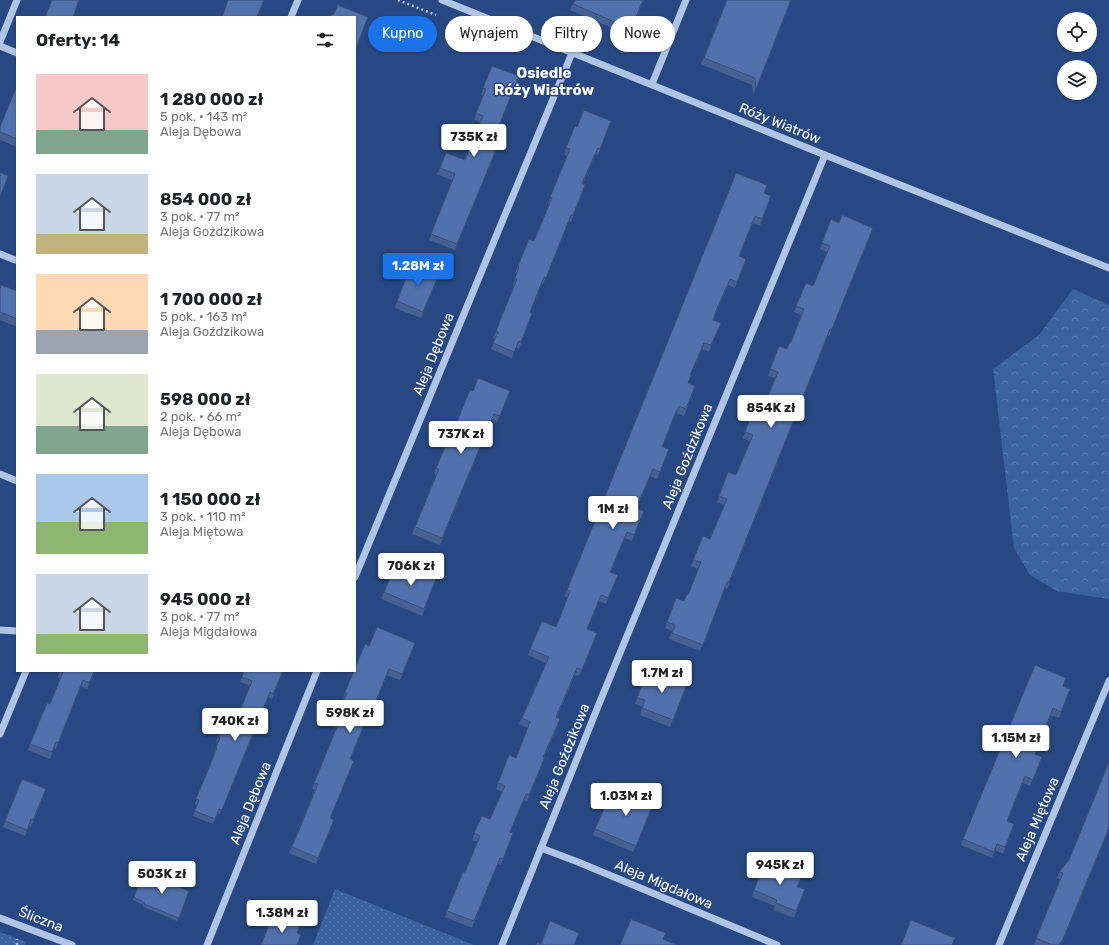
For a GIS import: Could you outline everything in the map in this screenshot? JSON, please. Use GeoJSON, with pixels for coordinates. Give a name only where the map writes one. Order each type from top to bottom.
{"type":"FeatureCollection","features":[{"type":"Feature","properties":{"kind":"street"},"geometry":{"type":"LineString","coordinates":[[0,42],[17,0]]}},
{"type":"Feature","properties":{"kind":"street"},"geometry":{"type":"LineString","coordinates":[[291,16],[298,0]]}},
{"type":"Feature","properties":{"kind":"street","name":"Róży Wiatrów"},"geometry":{"type":"LineString","coordinates":[[442,0],[1109,268]]}},
{"type":"Feature","properties":{"kind":"street"},"geometry":{"type":"LineString","coordinates":[[652,84],[686,0]]}},
{"type":"Feature","properties":{"kind":"street"},"geometry":{"type":"LineString","coordinates":[[0,46],[16,53]]}},
{"type":"Feature","properties":{"kind":"street","name":"Aleja Dębowa"},"geometry":{"type":"LineString","coordinates":[[356,575],[572,53]]}},
{"type":"Feature","properties":{"kind":"street","name":"Aleja Goździkowa"},"geometry":{"type":"LineString","coordinates":[[502,945],[598,704],[825,155]]}},
{"type":"Feature","properties":{"kind":"street"},"geometry":{"type":"LineString","coordinates":[[0,254],[15,260]]}},
{"type":"Feature","properties":{"kind":"street"},"geometry":{"type":"LineString","coordinates":[[0,474],[16,481]]}},
{"type":"Feature","properties":{"kind":"street"},"geometry":{"type":"LineString","coordinates":[[0,630],[16,631]]}},
{"type":"Feature","properties":{"kind":"street"},"geometry":{"type":"LineString","coordinates":[[0,734],[26,672]]}},
{"type":"Feature","properties":{"kind":"street","name":"Aleja Dębowa"},"geometry":{"type":"LineString","coordinates":[[207,945],[317,672]]}},
{"type":"Feature","properties":{"kind":"street","name":"Aleja Miętowa"},"geometry":{"type":"LineString","coordinates":[[999,945],[1109,681]]}},
{"type":"Feature","properties":{"kind":"street","name":"Aleja Migdałowa"},"geometry":{"type":"LineString","coordinates":[[541,848],[778,945]]}},
{"type":"Feature","properties":{"kind":"street","name":"Śliczna"},"geometry":{"type":"LineString","coordinates":[[0,918],[72,945]]}},
{"type":"Feature","properties":{"kind":"green space"},"geometry":{"type":"Polygon","coordinates":[[[1073,289],[1109,305],[1109,599],[1057,591],[1030,575],[1014,548],[993,369],[1039,335],[1073,289]]]}},
{"type":"Feature","properties":{"kind":"green space"},"geometry":{"type":"Polygon","coordinates":[[[335,889],[474,945],[313,945],[335,889]]]}},
{"type":"Feature","properties":{"kind":"green space"},"geometry":{"type":"Polygon","coordinates":[[[0,932],[26,942],[25,945],[0,945],[0,932]]]}},
{"type":"Feature","properties":{"kind":"building"},"geometry":{"type":"Polygon","coordinates":[[[52,0],[79,0],[73,16],[45,16],[52,0]]]}},
{"type":"Feature","properties":{"kind":"building"},"geometry":{"type":"Polygon","coordinates":[[[228,0],[264,0],[257,16],[222,16],[228,0]]]}},
{"type":"Feature","properties":{"kind":"building"},"geometry":{"type":"Polygon","coordinates":[[[575,0],[643,0],[636,16],[610,16],[610,20],[573,4],[575,0]]]}},
{"type":"Feature","properties":{"kind":"building"},"geometry":{"type":"Polygon","coordinates":[[[727,0],[791,0],[756,89],[755,78],[704,58],[727,0]]]}},
{"type":"Feature","properties":{"kind":"building"},"geometry":{"type":"Polygon","coordinates":[[[338,5],[368,17],[356,48],[356,16],[331,16],[332,14],[333,15],[338,5]]]}},
{"type":"Feature","properties":{"kind":"building"},"geometry":{"type":"Polygon","coordinates":[[[492,66],[519,76],[490,148],[496,150],[457,244],[431,234],[455,174],[440,168],[446,153],[465,160],[483,116],[476,113],[486,89],[483,88],[492,66]]]}},
{"type":"Feature","properties":{"kind":"building"},"geometry":{"type":"Polygon","coordinates":[[[16,90],[16,139],[0,132],[0,127],[16,90]]]}},
{"type":"Feature","properties":{"kind":"building"},"geometry":{"type":"Polygon","coordinates":[[[584,110],[611,121],[600,149],[598,148],[582,183],[585,185],[573,215],[571,215],[546,278],[544,277],[530,312],[532,313],[521,342],[519,341],[514,352],[493,343],[498,332],[496,331],[517,279],[515,278],[519,267],[518,266],[529,239],[534,241],[570,149],[566,148],[575,126],[577,127],[584,110]]]}},
{"type":"Feature","properties":{"kind":"building"},"geometry":{"type":"Polygon","coordinates":[[[0,172],[8,176],[0,197],[0,172]]]}},
{"type":"Feature","properties":{"kind":"building"},"geometry":{"type":"Polygon","coordinates":[[[736,173],[767,185],[764,193],[771,196],[762,219],[755,216],[739,256],[746,259],[737,282],[730,279],[713,320],[721,323],[711,345],[704,343],[690,375],[688,383],[695,386],[686,409],[679,406],[675,414],[662,447],[669,449],[660,472],[653,469],[636,508],[644,511],[634,535],[627,532],[610,572],[618,575],[608,598],[601,595],[587,629],[597,633],[582,670],[577,668],[556,717],[560,719],[543,757],[545,757],[529,795],[526,794],[510,832],[513,833],[503,859],[500,858],[474,921],[447,911],[480,836],[474,833],[482,816],[490,819],[505,786],[498,783],[509,755],[516,758],[530,722],[522,718],[549,657],[530,649],[542,621],[556,627],[570,591],[567,590],[736,173]]]}},
{"type":"Feature","properties":{"kind":"building"},"geometry":{"type":"Polygon","coordinates":[[[842,215],[873,228],[832,329],[830,329],[729,582],[727,582],[703,645],[672,633],[675,625],[667,622],[676,598],[684,601],[687,594],[688,595],[701,562],[693,560],[703,536],[710,539],[727,499],[719,496],[728,472],[736,475],[753,435],[745,432],[754,408],[762,411],[778,372],[770,369],[779,346],[787,349],[791,342],[804,309],[796,306],[806,283],[813,286],[830,246],[822,243],[831,219],[839,223],[842,215]]]}},
{"type":"Feature","properties":{"kind":"building"},"geometry":{"type":"Polygon","coordinates":[[[412,263],[439,274],[423,312],[397,301],[412,263]]]}},
{"type":"Feature","properties":{"kind":"building"},"geometry":{"type":"Polygon","coordinates":[[[1,285],[16,291],[16,319],[0,312],[1,285]]]}},
{"type":"Feature","properties":{"kind":"building"},"geometry":{"type":"Polygon","coordinates":[[[478,378],[510,391],[500,416],[494,414],[442,538],[415,527],[439,469],[436,468],[470,390],[473,391],[478,378]]]}},
{"type":"Feature","properties":{"kind":"building"},"geometry":{"type":"Polygon","coordinates":[[[401,565],[436,579],[424,609],[384,592],[392,573],[397,575],[401,565]]]}},
{"type":"Feature","properties":{"kind":"building"},"geometry":{"type":"Polygon","coordinates":[[[377,627],[415,643],[402,674],[389,669],[350,759],[354,761],[330,818],[334,820],[318,858],[292,847],[318,784],[314,783],[339,722],[342,710],[340,709],[347,693],[345,692],[354,672],[356,672],[356,666],[365,644],[369,646],[377,627]]]}},
{"type":"Feature","properties":{"kind":"building"},"geometry":{"type":"Polygon","coordinates":[[[1035,665],[1066,678],[1063,686],[1070,689],[1061,712],[1053,708],[1035,754],[1042,757],[1033,780],[1025,776],[1007,821],[1014,824],[1005,847],[997,844],[994,852],[963,839],[1035,665]]]}},
{"type":"Feature","properties":{"kind":"building"},"geometry":{"type":"Polygon","coordinates":[[[657,670],[688,682],[673,720],[642,708],[645,700],[637,698],[646,674],[654,677],[657,670]]]}},
{"type":"Feature","properties":{"kind":"building"},"geometry":{"type":"Polygon","coordinates":[[[63,672],[94,672],[89,683],[83,680],[58,743],[56,742],[52,752],[30,744],[47,703],[50,704],[63,672]]]}},
{"type":"Feature","properties":{"kind":"building"},"geometry":{"type":"Polygon","coordinates":[[[244,672],[283,672],[273,694],[270,692],[222,810],[219,809],[215,819],[195,811],[199,800],[196,799],[217,748],[220,737],[218,737],[229,709],[239,713],[252,681],[242,677],[244,672]]]}},
{"type":"Feature","properties":{"kind":"building"},"geometry":{"type":"Polygon","coordinates":[[[1109,762],[1109,826],[1107,833],[1063,939],[1059,945],[1052,945],[1036,938],[1063,873],[1059,872],[1069,860],[1109,762]]]}},
{"type":"Feature","properties":{"kind":"building"},"geometry":{"type":"Polygon","coordinates":[[[22,779],[46,789],[33,820],[31,819],[27,830],[5,821],[22,779]]]}},
{"type":"Feature","properties":{"kind":"building"},"geometry":{"type":"Polygon","coordinates":[[[631,789],[655,799],[636,846],[595,829],[609,798],[624,804],[631,789]]]}},
{"type":"Feature","properties":{"kind":"building"},"geometry":{"type":"Polygon","coordinates":[[[766,861],[802,876],[797,887],[805,889],[796,911],[776,903],[777,900],[754,890],[766,861]]]}},
{"type":"Feature","properties":{"kind":"building"},"geometry":{"type":"Polygon","coordinates":[[[143,874],[154,879],[155,877],[189,891],[179,918],[144,904],[144,902],[134,897],[143,874]]]}},
{"type":"Feature","properties":{"kind":"building"},"geometry":{"type":"Polygon","coordinates":[[[281,918],[300,926],[297,933],[301,935],[297,945],[261,945],[270,922],[279,926],[281,918]]]}},
{"type":"Feature","properties":{"kind":"building"},"geometry":{"type":"Polygon","coordinates":[[[631,919],[666,933],[663,939],[677,945],[620,945],[631,919]]]}},
{"type":"Feature","properties":{"kind":"building"},"geometry":{"type":"Polygon","coordinates":[[[911,920],[955,938],[952,945],[901,945],[911,920]]]}},
{"type":"Feature","properties":{"kind":"building"},"geometry":{"type":"Polygon","coordinates":[[[550,921],[579,933],[574,945],[536,945],[537,942],[541,944],[550,921]]]}},
{"type":"Feature","properties":{"kind":"district","name":"Osiedle Róży Wiatrów"},"geometry":{"type":"Point","coordinates":[544,82]}}]}
